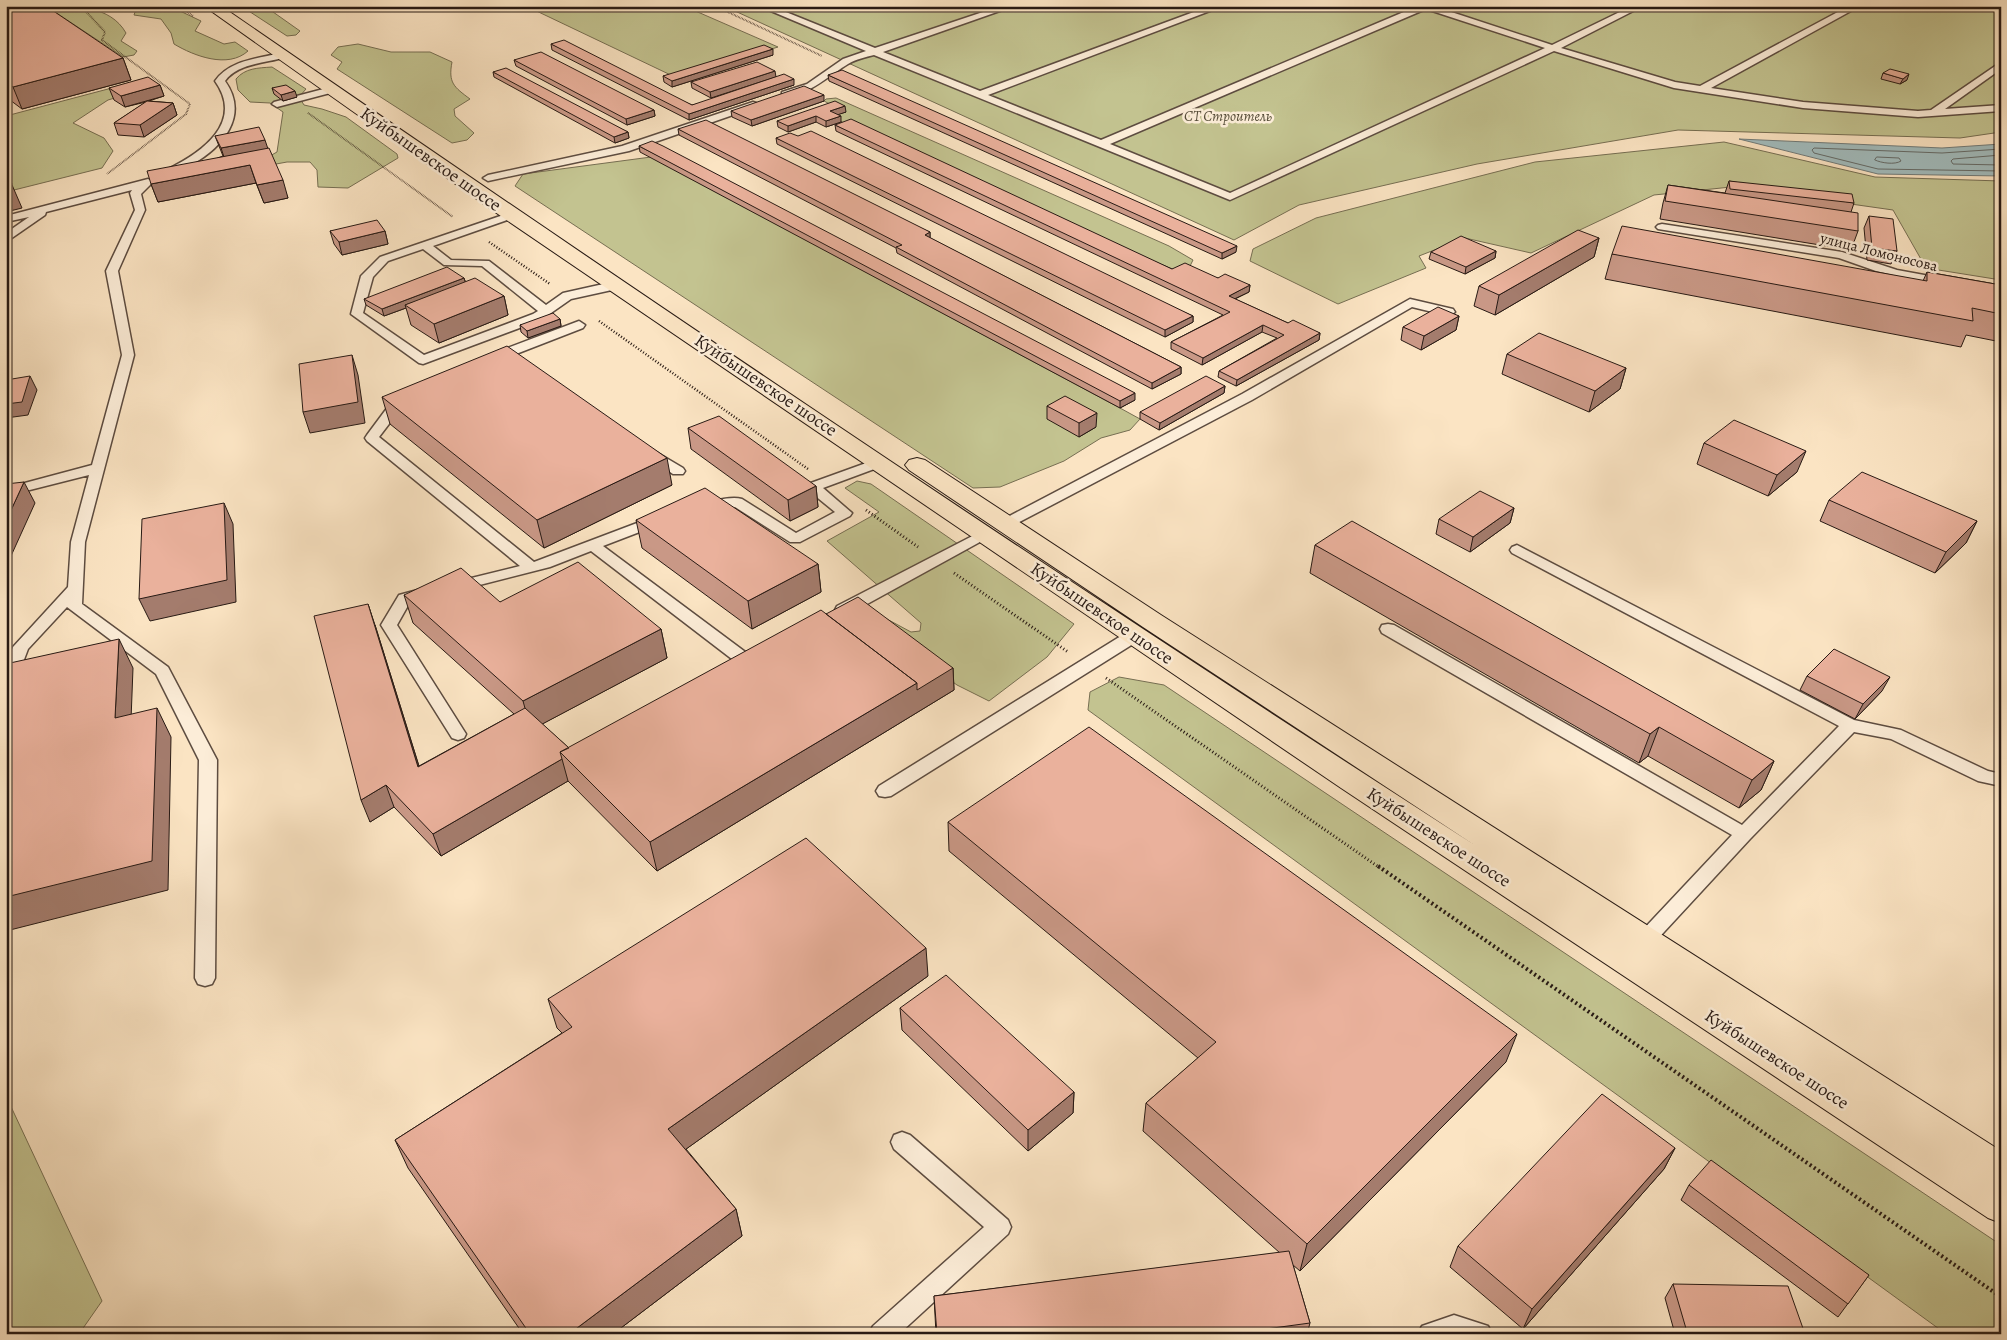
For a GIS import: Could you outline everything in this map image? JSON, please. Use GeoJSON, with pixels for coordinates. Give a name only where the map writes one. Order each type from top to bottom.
{"type":"FeatureCollection","features":[{"type":"Feature","properties":{"kind":"main road","name":"Куйбышевское шоссе"},"geometry":{"type":"LineString","coordinates":[[211,6],[280,56],[512,215],[880,462],[995,529],[1645,940],[2001,1171]]}},
{"type":"Feature","properties":{"kind":"main road","name":"Куйбышевское шоссе"},"geometry":{"type":"LineString","coordinates":[[231,6],[488,178],[995,529],[1135,635],[1343,774],[2001,1206]]}},
{"type":"Feature","properties":{"kind":"lane"},"geometry":{"type":"LineString","coordinates":[[763,6],[1230,197],[1553,48],[1639,6]]}},
{"type":"Feature","properties":{"kind":"lane"},"geometry":{"type":"LineString","coordinates":[[776,11],[792,6]]}},
{"type":"Feature","properties":{"kind":"lane"},"geometry":{"type":"LineString","coordinates":[[488,178],[625,148],[810,86],[841,65],[875,51],[1010,6]]}},
{"type":"Feature","properties":{"kind":"lane"},"geometry":{"type":"LineString","coordinates":[[981,94],[1219,6]]}},
{"type":"Feature","properties":{"kind":"lane"},"geometry":{"type":"LineString","coordinates":[[1101,144],[1425,6],[1674,85],[1803,105],[1918,114],[2001,108]]}},
{"type":"Feature","properties":{"kind":"lane"},"geometry":{"type":"LineString","coordinates":[[1702,89],[1856,6]]}},
{"type":"Feature","properties":{"kind":"lane"},"geometry":{"type":"LineString","coordinates":[[6,219],[148,182],[184,166],[208,150],[224,130],[230,114],[228,95],[220,81],[224,73],[236,67],[280,56]]}},
{"type":"Feature","properties":{"kind":"lane"},"geometry":{"type":"LineString","coordinates":[[1933,113],[2001,65]]}},
{"type":"Feature","properties":{"kind":"lane"},"geometry":{"type":"LineString","coordinates":[[277,104],[331,90]]}},
{"type":"Feature","properties":{"kind":"lane"},"geometry":{"type":"LineString","coordinates":[[148,182],[135,193],[140,210],[112,271],[128,355],[78,542],[74,606],[162,671],[208,760],[205,978]]}},
{"type":"Feature","properties":{"kind":"lane"},"geometry":{"type":"LineString","coordinates":[[6,239],[46,209]]}},
{"type":"Feature","properties":{"kind":"lane"},"geometry":{"type":"LineString","coordinates":[[512,215],[384,258],[367,276],[357,314],[423,360],[537,317],[567,296],[617,284]]}},
{"type":"Feature","properties":{"kind":"lane","name":"улица Ломоносова"},"geometry":{"type":"LineString","coordinates":[[1662,226],[1842,255],[1867,265],[1928,280],[1955,284]]}},
{"type":"Feature","properties":{"kind":"lane"},"geometry":{"type":"LineString","coordinates":[[425,245],[448,263],[484,263],[549,309],[579,325],[502,355],[531,370]]}},
{"type":"Feature","properties":{"kind":"lane"},"geometry":{"type":"LineString","coordinates":[[833,616],[1246,397],[1410,304],[1449,312]]}},
{"type":"Feature","properties":{"kind":"lane"},"geometry":{"type":"LineString","coordinates":[[416,392],[398,400],[372,438],[531,567]]}},
{"type":"Feature","properties":{"kind":"lane"},"geometry":{"type":"LineString","coordinates":[[637,443],[678,471]]}},
{"type":"Feature","properties":{"kind":"lane"},"geometry":{"type":"LineString","coordinates":[[695,510],[737,502],[795,539],[844,513],[813,487],[880,462]]}},
{"type":"Feature","properties":{"kind":"lane"},"geometry":{"type":"LineString","coordinates":[[6,492],[98,468]]}},
{"type":"Feature","properties":{"kind":"lane"},"geometry":{"type":"LineString","coordinates":[[458,734],[390,625],[404,598],[545,564],[676,513]]}},
{"type":"Feature","properties":{"kind":"lane"},"geometry":{"type":"LineString","coordinates":[[592,546],[747,662],[773,648]]}},
{"type":"Feature","properties":{"kind":"lane"},"geometry":{"type":"LineString","coordinates":[[1517,550],[1850,725],[1895,734],[1984,777],[2001,780]]}},
{"type":"Feature","properties":{"kind":"lane"},"geometry":{"type":"LineString","coordinates":[[6,686],[21,647],[75,588]]}},
{"type":"Feature","properties":{"kind":"lane"},"geometry":{"type":"LineString","coordinates":[[1388,629],[1744,834]]}},
{"type":"Feature","properties":{"kind":"lane"},"geometry":{"type":"LineString","coordinates":[[885,790],[1135,635]]}},
{"type":"Feature","properties":{"kind":"lane"},"geometry":{"type":"LineString","coordinates":[[1645,940],[1850,725]]}},
{"type":"Feature","properties":{"kind":"lane"},"geometry":{"type":"LineString","coordinates":[[881,1334],[1000,1227],[902,1142]]}},
{"type":"Feature","properties":{"kind":"lane"},"geometry":{"type":"LineString","coordinates":[[1430,1334],[1454,1327],[1480,1334]]}},
{"type":"Feature","properties":{"kind":"path"},"geometry":{"type":"LineString","coordinates":[[80,6],[105,32],[102,40],[190,104],[186,114],[107,174]]}},
{"type":"Feature","properties":{"kind":"path"},"geometry":{"type":"LineString","coordinates":[[716,6],[841,65]]}},
{"type":"Feature","properties":{"kind":"path"},"geometry":{"type":"LineString","coordinates":[[300,99],[301,108],[567,296],[609,329],[826,481]]}},
{"type":"Feature","properties":{"kind":"path"},"geometry":{"type":"LineString","coordinates":[[865,510],[2001,1297]]}},
{"type":"Feature","properties":{"kind":"green space"},"geometry":{"type":"Polygon","coordinates":[[[46,6],[80,7],[101,12],[119,24],[126,33],[121,41],[137,51],[134,55],[123,57],[46,6]]]}},
{"type":"Feature","properties":{"kind":"green space"},"geometry":{"type":"Polygon","coordinates":[[[241,6],[267,6],[300,31],[296,35],[287,36],[241,6]]]}},
{"type":"Feature","properties":{"kind":"green space"},"geometry":{"type":"Polygon","coordinates":[[[526,6],[684,6],[778,47],[677,78],[526,6]]]}},
{"type":"Feature","properties":{"kind":"green space","name":"СТ Строитель"},"geometry":{"type":"Polygon","coordinates":[[[724,6],[2001,6],[2001,132],[1960,138],[1678,130],[1477,164],[1299,205],[1234,240],[724,6]]]}},
{"type":"Feature","properties":{"kind":"green space"},"geometry":{"type":"Polygon","coordinates":[[[148,9],[180,11],[201,21],[195,31],[224,44],[235,42],[248,51],[231,59],[221,60],[191,53],[174,44],[171,33],[161,19],[134,15],[135,12],[148,9]]]}},
{"type":"Feature","properties":{"kind":"green space"},"geometry":{"type":"Polygon","coordinates":[[[358,44],[391,52],[430,52],[452,62],[451,75],[453,84],[470,99],[454,109],[455,116],[474,133],[467,140],[452,143],[337,69],[342,62],[331,55],[338,47],[358,44]]]}},
{"type":"Feature","properties":{"kind":"green space"},"geometry":{"type":"Polygon","coordinates":[[[272,67],[306,89],[299,97],[304,105],[346,117],[397,154],[398,158],[348,188],[318,187],[317,170],[310,162],[287,162],[173,183],[268,157],[277,152],[283,112],[270,103],[250,102],[238,90],[236,79],[243,73],[257,68],[272,67]]]}},
{"type":"Feature","properties":{"kind":"green space"},"geometry":{"type":"Polygon","coordinates":[[[142,80],[152,87],[108,100],[73,123],[104,138],[113,151],[102,168],[6,192],[6,116],[142,80]]]}},
{"type":"Feature","properties":{"kind":"green space"},"geometry":{"type":"Polygon","coordinates":[[[836,98],[1169,246],[1193,260],[1190,266],[1172,275],[831,117],[845,112],[824,101],[836,98]]]}},
{"type":"Feature","properties":{"kind":"green space"},"geometry":{"type":"Polygon","coordinates":[[[1724,142],[1875,177],[2001,181],[2001,280],[1926,268],[1893,210],[1731,187],[1654,195],[1531,253],[1465,238],[1419,256],[1426,268],[1338,304],[1250,261],[1253,249],[1316,218],[1535,162],[1724,142]]]}},
{"type":"Feature","properties":{"kind":"green space"},"geometry":{"type":"Polygon","coordinates":[[[651,157],[1140,419],[1130,430],[1101,438],[1064,461],[1000,487],[973,488],[515,186],[523,174],[651,157]]]}},
{"type":"Feature","properties":{"kind":"green space"},"geometry":{"type":"Polygon","coordinates":[[[857,481],[871,484],[1074,624],[1047,657],[989,701],[957,685],[870,623],[885,618],[911,632],[920,631],[921,623],[827,541],[879,512],[845,488],[857,481]]]}},
{"type":"Feature","properties":{"kind":"green space"},"geometry":{"type":"Polygon","coordinates":[[[1119,677],[1164,685],[2001,1245],[2001,1334],[1946,1334],[1088,710],[1090,692],[1119,677]]]}},
{"type":"Feature","properties":{"kind":"green space"},"geometry":{"type":"Polygon","coordinates":[[[6,1096],[102,1301],[79,1334],[6,1334],[6,1096]]]}},
{"type":"Feature","properties":{"kind":"water"},"geometry":{"type":"Polygon","coordinates":[[[1739,139],[1942,148],[2001,144],[2001,176],[1878,174],[1739,139]]]}},
{"type":"Feature","properties":{"kind":"building"},"geometry":{"type":"Polygon","coordinates":[[[6,6],[46,6],[123,58],[13,87],[6,82],[6,69],[11,68],[6,65],[6,6]]]}},
{"type":"Feature","properties":{"kind":"building"},"geometry":{"type":"Polygon","coordinates":[[[564,40],[692,105],[784,74],[794,79],[689,114],[551,44],[564,40]]]}},
{"type":"Feature","properties":{"kind":"building"},"geometry":{"type":"Polygon","coordinates":[[[764,45],[773,49],[672,81],[663,76],[764,45]]]}},
{"type":"Feature","properties":{"kind":"building"},"geometry":{"type":"Polygon","coordinates":[[[541,52],[654,110],[626,119],[514,60],[541,52]]]}},
{"type":"Feature","properties":{"kind":"building"},"geometry":{"type":"Polygon","coordinates":[[[757,62],[775,71],[710,92],[691,82],[757,62]]]}},
{"type":"Feature","properties":{"kind":"building"},"geometry":{"type":"Polygon","coordinates":[[[506,68],[628,132],[614,137],[493,72],[506,68]]]}},
{"type":"Feature","properties":{"kind":"building"},"geometry":{"type":"Polygon","coordinates":[[[1890,69],[1909,74],[1903,79],[1883,73],[1890,69]]]}},
{"type":"Feature","properties":{"kind":"building"},"geometry":{"type":"Polygon","coordinates":[[[842,70],[1237,246],[1222,253],[828,75],[842,70]]]}},
{"type":"Feature","properties":{"kind":"building"},"geometry":{"type":"Polygon","coordinates":[[[148,77],[160,85],[121,96],[109,88],[148,77]]]}},
{"type":"Feature","properties":{"kind":"building"},"geometry":{"type":"Polygon","coordinates":[[[286,85],[295,91],[281,95],[272,88],[286,85]]]}},
{"type":"Feature","properties":{"kind":"building"},"geometry":{"type":"Polygon","coordinates":[[[804,86],[824,95],[751,120],[731,111],[804,86]]]}},
{"type":"Feature","properties":{"kind":"building"},"geometry":{"type":"Polygon","coordinates":[[[147,101],[173,103],[140,125],[114,123],[147,101]]]}},
{"type":"Feature","properties":{"kind":"building"},"geometry":{"type":"Polygon","coordinates":[[[835,101],[845,106],[830,111],[841,116],[826,121],[816,116],[788,126],[777,121],[835,101]]]}},
{"type":"Feature","properties":{"kind":"building"},"geometry":{"type":"Polygon","coordinates":[[[851,119],[1172,269],[1185,263],[1218,278],[1225,274],[1250,285],[1229,296],[1288,323],[1293,320],[1320,333],[1237,380],[1219,371],[1284,335],[1263,325],[1203,358],[1171,342],[1230,312],[835,125],[851,119]]]}},
{"type":"Feature","properties":{"kind":"building"},"geometry":{"type":"Polygon","coordinates":[[[706,120],[930,232],[925,235],[1181,367],[1152,383],[896,247],[902,245],[678,129],[706,120]]]}},
{"type":"Feature","properties":{"kind":"building"},"geometry":{"type":"Polygon","coordinates":[[[259,127],[265,140],[221,148],[215,136],[259,127]]]}},
{"type":"Feature","properties":{"kind":"building"},"geometry":{"type":"Polygon","coordinates":[[[811,131],[1193,316],[1165,330],[776,138],[790,133],[798,136],[811,131]]]}},
{"type":"Feature","properties":{"kind":"building"},"geometry":{"type":"Polygon","coordinates":[[[652,141],[1135,393],[1120,401],[639,146],[652,141]]]}},
{"type":"Feature","properties":{"kind":"building"},"geometry":{"type":"Polygon","coordinates":[[[269,148],[283,180],[257,185],[250,165],[151,184],[147,171],[269,148]]]}},
{"type":"Feature","properties":{"kind":"building"},"geometry":{"type":"Polygon","coordinates":[[[6,171],[12,184],[6,185],[6,171]]]}},
{"type":"Feature","properties":{"kind":"building"},"geometry":{"type":"Polygon","coordinates":[[[1729,181],[1852,194],[1854,203],[1730,189],[1729,181]]]}},
{"type":"Feature","properties":{"kind":"building"},"geometry":{"type":"Polygon","coordinates":[[[1668,185],[1858,213],[1858,231],[1665,201],[1668,185]]]}},
{"type":"Feature","properties":{"kind":"building"},"geometry":{"type":"Polygon","coordinates":[[[1869,216],[1893,219],[1897,251],[1872,248],[1869,216]]]}},
{"type":"Feature","properties":{"kind":"building"},"geometry":{"type":"Polygon","coordinates":[[[377,220],[385,231],[339,242],[330,231],[377,220]]]}},
{"type":"Feature","properties":{"kind":"building"},"geometry":{"type":"Polygon","coordinates":[[[1622,226],[1927,281],[1927,272],[2001,285],[2001,314],[1972,308],[1973,321],[1612,254],[1622,226]]]}},
{"type":"Feature","properties":{"kind":"building"},"geometry":{"type":"Polygon","coordinates":[[[1578,230],[1599,238],[1499,295],[1479,286],[1578,230]]]}},
{"type":"Feature","properties":{"kind":"building"},"geometry":{"type":"Polygon","coordinates":[[[1461,236],[1496,251],[1466,267],[1431,252],[1461,236]]]}},
{"type":"Feature","properties":{"kind":"building"},"geometry":{"type":"Polygon","coordinates":[[[447,267],[464,278],[382,309],[364,299],[447,267]]]}},
{"type":"Feature","properties":{"kind":"building"},"geometry":{"type":"Polygon","coordinates":[[[475,278],[504,296],[434,324],[405,305],[475,278]]]}},
{"type":"Feature","properties":{"kind":"building"},"geometry":{"type":"Polygon","coordinates":[[[1438,307],[1459,316],[1424,336],[1403,327],[1438,307]]]}},
{"type":"Feature","properties":{"kind":"building"},"geometry":{"type":"Polygon","coordinates":[[[553,313],[560,319],[527,331],[520,325],[553,313]]]}},
{"type":"Feature","properties":{"kind":"building"},"geometry":{"type":"Polygon","coordinates":[[[1539,333],[1626,368],[1595,391],[1507,354],[1539,333]]]}},
{"type":"Feature","properties":{"kind":"building"},"geometry":{"type":"Polygon","coordinates":[[[507,346],[667,458],[537,520],[382,397],[507,346]]]}},
{"type":"Feature","properties":{"kind":"building"},"geometry":{"type":"Polygon","coordinates":[[[352,355],[358,402],[303,412],[299,364],[352,355]]]}},
{"type":"Feature","properties":{"kind":"building"},"geometry":{"type":"Polygon","coordinates":[[[30,376],[22,402],[6,404],[6,380],[30,376]]]}},
{"type":"Feature","properties":{"kind":"building"},"geometry":{"type":"Polygon","coordinates":[[[1206,376],[1225,386],[1160,423],[1140,412],[1206,376]]]}},
{"type":"Feature","properties":{"kind":"building"},"geometry":{"type":"Polygon","coordinates":[[[1065,396],[1097,413],[1079,423],[1047,406],[1065,396]]]}},
{"type":"Feature","properties":{"kind":"building"},"geometry":{"type":"Polygon","coordinates":[[[719,416],[816,486],[788,500],[688,428],[719,416]]]}},
{"type":"Feature","properties":{"kind":"building"},"geometry":{"type":"Polygon","coordinates":[[[1734,420],[1806,451],[1777,475],[1704,443],[1734,420]]]}},
{"type":"Feature","properties":{"kind":"building"},"geometry":{"type":"Polygon","coordinates":[[[1862,472],[1977,521],[1946,552],[1829,500],[1862,472]]]}},
{"type":"Feature","properties":{"kind":"building"},"geometry":{"type":"Polygon","coordinates":[[[24,482],[6,521],[6,484],[24,482]]]}},
{"type":"Feature","properties":{"kind":"building"},"geometry":{"type":"Polygon","coordinates":[[[705,488],[818,564],[748,601],[636,520],[705,488]]]}},
{"type":"Feature","properties":{"kind":"building"},"geometry":{"type":"Polygon","coordinates":[[[1480,491],[1514,508],[1473,537],[1439,519],[1480,491]]]}},
{"type":"Feature","properties":{"kind":"building"},"geometry":{"type":"Polygon","coordinates":[[[224,503],[227,580],[139,599],[142,519],[224,503]]]}},
{"type":"Feature","properties":{"kind":"building"},"geometry":{"type":"Polygon","coordinates":[[[1352,521],[1774,761],[1752,780],[1659,727],[1650,734],[1315,545],[1352,521]]]}},
{"type":"Feature","properties":{"kind":"building"},"geometry":{"type":"Polygon","coordinates":[[[578,562],[661,629],[523,701],[404,595],[461,568],[500,602],[578,562]]]}},
{"type":"Feature","properties":{"kind":"building"},"geometry":{"type":"Polygon","coordinates":[[[858,597],[953,668],[917,690],[917,683],[826,614],[858,597]]]}},
{"type":"Feature","properties":{"kind":"building"},"geometry":{"type":"Polygon","coordinates":[[[368,604],[418,767],[525,708],[569,748],[560,752],[562,759],[433,834],[386,785],[361,800],[314,616],[368,604]]]}},
{"type":"Feature","properties":{"kind":"building"},"geometry":{"type":"Polygon","coordinates":[[[821,610],[917,683],[650,842],[560,752],[821,610]]]}},
{"type":"Feature","properties":{"kind":"building"},"geometry":{"type":"Polygon","coordinates":[[[119,639],[115,718],[157,708],[152,861],[6,897],[6,691],[10,663],[119,639]]]}},
{"type":"Feature","properties":{"kind":"building"},"geometry":{"type":"Polygon","coordinates":[[[1834,649],[1890,677],[1863,704],[1807,676],[1834,649]]]}},
{"type":"Feature","properties":{"kind":"building"},"geometry":{"type":"Polygon","coordinates":[[[1089,727],[1517,1034],[1307,1244],[1146,1103],[1216,1042],[948,822],[1089,727]]]}},
{"type":"Feature","properties":{"kind":"building"},"geometry":{"type":"Polygon","coordinates":[[[806,838],[926,948],[668,1129],[736,1209],[569,1334],[530,1334],[395,1140],[572,1027],[548,999],[806,838]]]}},
{"type":"Feature","properties":{"kind":"building"},"geometry":{"type":"Polygon","coordinates":[[[946,975],[1074,1092],[1028,1130],[900,1008],[946,975]]]}},
{"type":"Feature","properties":{"kind":"building"},"geometry":{"type":"Polygon","coordinates":[[[1602,1094],[1675,1148],[1532,1309],[1458,1246],[1602,1094]]]}},
{"type":"Feature","properties":{"kind":"building"},"geometry":{"type":"Polygon","coordinates":[[[1711,1160],[1869,1275],[1848,1304],[1689,1185],[1711,1160]]]}},
{"type":"Feature","properties":{"kind":"building"},"geometry":{"type":"Polygon","coordinates":[[[1289,1251],[1310,1323],[1229,1334],[937,1334],[934,1296],[1289,1251]]]}},
{"type":"Feature","properties":{"kind":"building"},"geometry":{"type":"Polygon","coordinates":[[[1673,1284],[1788,1286],[1805,1334],[1687,1332],[1673,1284]]]}}]}
